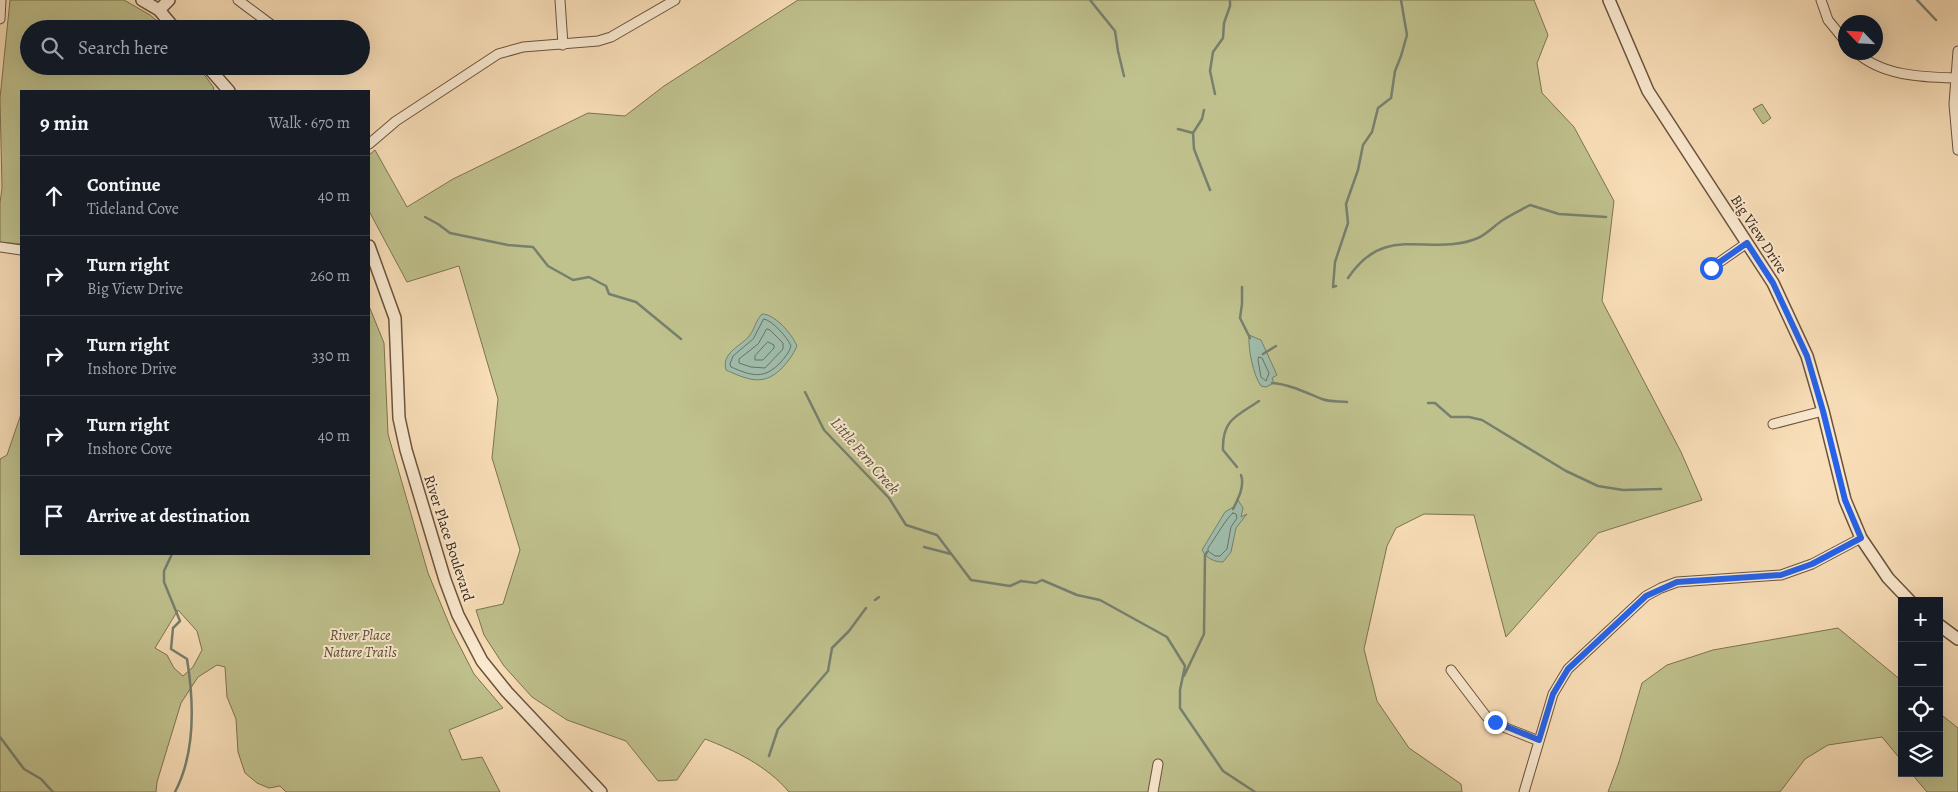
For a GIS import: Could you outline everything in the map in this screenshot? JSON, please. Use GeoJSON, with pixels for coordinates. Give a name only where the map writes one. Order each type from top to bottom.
{"type":"FeatureCollection","features":[{"type":"Feature","properties":{"kind":"street"},"geometry":{"type":"LineString","coordinates":[[0,19],[1,0]]}},
{"type":"Feature","properties":{"kind":"street"},"geometry":{"type":"LineString","coordinates":[[142,0],[159,10],[167,20]]}},
{"type":"Feature","properties":{"kind":"street"},"geometry":{"type":"LineString","coordinates":[[159,10],[168,0]]}},
{"type":"Feature","properties":{"kind":"street"},"geometry":{"type":"LineString","coordinates":[[238,0],[265,20]]}},
{"type":"Feature","properties":{"kind":"street"},"geometry":{"type":"LineString","coordinates":[[560,0],[563,44]]}},
{"type":"Feature","properties":{"kind":"street"},"geometry":{"type":"LineString","coordinates":[[370,143],[396,121],[498,54],[523,48],[598,41],[612,37],[675,0]]}},
{"type":"Feature","properties":{"kind":"street","name":"Big View Drive"},"geometry":{"type":"LineString","coordinates":[[1609,0],[1648,91],[1773,283],[1800,338],[1815,382],[1845,500],[1861,538],[1888,578],[1906,597]]}},
{"type":"Feature","properties":{"kind":"street"},"geometry":{"type":"LineString","coordinates":[[1822,0],[1828,20],[1838,32]]}},
{"type":"Feature","properties":{"kind":"street"},"geometry":{"type":"LineString","coordinates":[[1958,51],[1954,78],[1958,150]]}},
{"type":"Feature","properties":{"kind":"street"},"geometry":{"type":"LineString","coordinates":[[1868,60],[1874,64],[1906,75],[1954,78]]}},
{"type":"Feature","properties":{"kind":"street"},"geometry":{"type":"LineString","coordinates":[[214,75],[226,90]]}},
{"type":"Feature","properties":{"kind":"street"},"geometry":{"type":"LineString","coordinates":[[1711,268],[1747,243]]}},
{"type":"Feature","properties":{"kind":"street"},"geometry":{"type":"LineString","coordinates":[[0,247],[20,250]]}},
{"type":"Feature","properties":{"kind":"street","name":"River Place Boulevard"},"geometry":{"type":"LineString","coordinates":[[370,249],[395,318],[399,418],[406,450],[445,580],[458,615],[482,661],[507,692],[601,792]]}},
{"type":"Feature","properties":{"kind":"street"},"geometry":{"type":"LineString","coordinates":[[1773,424],[1823,411]]}},
{"type":"Feature","properties":{"kind":"street"},"geometry":{"type":"LineString","coordinates":[[1524,792],[1553,694],[1568,669],[1646,596],[1677,582],[1781,575],[1812,564],[1861,538]]}},
{"type":"Feature","properties":{"kind":"street"},"geometry":{"type":"LineString","coordinates":[[1943,627],[1958,639]]}},
{"type":"Feature","properties":{"kind":"street"},"geometry":{"type":"LineString","coordinates":[[1452,670],[1486,716],[1506,728],[1539,740]]}},
{"type":"Feature","properties":{"kind":"street"},"geometry":{"type":"LineString","coordinates":[[1154,792],[1158,764]]}},
{"type":"Feature","properties":{"kind":"green space"},"geometry":{"type":"Polygon","coordinates":[[[10,0],[124,0],[156,20],[20,20],[20,75],[205,75],[214,88],[213,90],[20,90],[20,244],[0,242],[2,188],[0,98],[10,0]]]}},
{"type":"Feature","properties":{"kind":"green space"},"geometry":{"type":"Polygon","coordinates":[[[798,0],[1534,0],[1548,35],[1537,63],[1542,93],[1574,127],[1614,201],[1602,301],[1681,452],[1702,500],[1598,533],[1506,637],[1474,515],[1424,514],[1396,528],[1387,546],[1364,649],[1377,701],[1409,748],[1461,784],[1462,792],[789,792],[771,774],[750,760],[705,739],[677,780],[658,781],[626,741],[567,720],[532,697],[504,666],[484,635],[476,610],[503,604],[520,550],[492,458],[498,399],[459,266],[407,282],[370,213],[370,154],[375,150],[407,207],[453,179],[588,113],[625,116],[664,86],[798,0]]]}},
{"type":"Feature","properties":{"kind":"green space"},"geometry":{"type":"Polygon","coordinates":[[[1762,104],[1771,118],[1763,124],[1753,109],[1762,104]]]}},
{"type":"Feature","properties":{"kind":"green space","name":"River Place Nature Trails"},"geometry":{"type":"Polygon","coordinates":[[[370,308],[384,343],[388,434],[428,573],[452,631],[474,674],[503,708],[449,730],[462,760],[482,757],[500,792],[286,792],[280,786],[269,788],[257,783],[245,773],[238,752],[236,719],[227,697],[225,667],[217,665],[198,677],[181,703],[157,782],[156,792],[0,792],[0,459],[7,455],[20,417],[20,555],[370,555],[370,308]],[[178,610],[155,648],[167,655],[174,668],[183,676],[193,667],[202,650],[197,631],[178,610]]]}},
{"type":"Feature","properties":{"kind":"green space"},"geometry":{"type":"Polygon","coordinates":[[[1838,628],[1898,678],[1898,756],[1882,737],[1828,745],[1805,759],[1780,792],[1608,792],[1619,762],[1642,683],[1667,665],[1713,650],[1838,628]]]}},
{"type":"Feature","properties":{"kind":"green space"},"geometry":{"type":"Polygon","coordinates":[[[1943,716],[1958,728],[1958,792],[1927,792],[1914,777],[1943,777],[1943,716]]]}},
{"type":"Feature","properties":{"kind":"water"},"geometry":{"type":"Polygon","coordinates":[[[762,314],[772,317],[791,336],[797,346],[792,355],[774,375],[761,380],[740,376],[726,370],[725,364],[729,354],[750,335],[762,314]]]}},
{"type":"Feature","properties":{"kind":"water"},"geometry":{"type":"Polygon","coordinates":[[[1249,335],[1261,340],[1277,375],[1272,378],[1274,383],[1266,387],[1261,386],[1253,368],[1249,335]]]}},
{"type":"Feature","properties":{"kind":"water"},"geometry":{"type":"Polygon","coordinates":[[[1238,500],[1243,508],[1241,517],[1247,514],[1236,528],[1231,552],[1223,562],[1213,560],[1202,550],[1225,512],[1235,506],[1238,500]]]}},
{"type":"Feature","properties":{"kind":"waterway"},"geometry":{"type":"LineString","coordinates":[[1090,0],[1115,31],[1124,76]]}},
{"type":"Feature","properties":{"kind":"waterway"},"geometry":{"type":"LineString","coordinates":[[1215,94],[1210,71],[1213,52],[1223,38],[1224,23],[1230,6],[1230,0]]}},
{"type":"Feature","properties":{"kind":"waterway"},"geometry":{"type":"LineString","coordinates":[[1336,286],[1333,287],[1335,262],[1348,223],[1346,204],[1358,170],[1363,145],[1372,132],[1378,108],[1391,98],[1395,71],[1407,35],[1401,0]]}},
{"type":"Feature","properties":{"kind":"waterway"},"geometry":{"type":"LineString","coordinates":[[1917,0],[1936,20]]}},
{"type":"Feature","properties":{"kind":"waterway"},"geometry":{"type":"LineString","coordinates":[[1204,110],[1202,119],[1193,133],[1194,149],[1210,190]]}},
{"type":"Feature","properties":{"kind":"waterway"},"geometry":{"type":"LineString","coordinates":[[1178,129],[1193,133]]}},
{"type":"Feature","properties":{"kind":"waterway"},"geometry":{"type":"LineString","coordinates":[[1348,278],[1363,261],[1378,251],[1393,246],[1409,244],[1443,245],[1478,238],[1506,218],[1530,205],[1559,214],[1606,217]]}},
{"type":"Feature","properties":{"kind":"waterway","name":"Little Fern Creek"},"geometry":{"type":"LineString","coordinates":[[425,217],[450,233],[508,245],[533,247],[548,266],[573,280],[589,277],[606,286],[609,294],[636,302],[681,339]]}},
{"type":"Feature","properties":{"kind":"waterway"},"geometry":{"type":"LineString","coordinates":[[1242,287],[1240,318],[1250,338]]}},
{"type":"Feature","properties":{"kind":"waterway"},"geometry":{"type":"LineString","coordinates":[[1263,354],[1276,346]]}},
{"type":"Feature","properties":{"kind":"waterway"},"geometry":{"type":"LineString","coordinates":[[1272,383],[1291,387],[1325,400],[1347,402]]}},
{"type":"Feature","properties":{"kind":"waterway","name":"Little Fern Creek"},"geometry":{"type":"LineString","coordinates":[[805,392],[824,430],[889,498],[906,525],[937,535],[971,580],[1010,586],[1021,581],[1036,583],[1042,580],[1077,595],[1100,600],[1167,637],[1185,666],[1180,690],[1180,708],[1223,771],[1255,792]]}},
{"type":"Feature","properties":{"kind":"waterway"},"geometry":{"type":"LineString","coordinates":[[1237,467],[1223,450],[1225,431],[1232,420],[1259,401]]}},
{"type":"Feature","properties":{"kind":"waterway"},"geometry":{"type":"LineString","coordinates":[[1428,403],[1435,403],[1451,417],[1469,417],[1482,420],[1566,471],[1598,486],[1623,490],[1661,489]]}},
{"type":"Feature","properties":{"kind":"waterway"},"geometry":{"type":"LineString","coordinates":[[1233,509],[1242,488],[1241,475]]}},
{"type":"Feature","properties":{"kind":"waterway"},"geometry":{"type":"LineString","coordinates":[[924,547],[951,554]]}},
{"type":"Feature","properties":{"kind":"waterway"},"geometry":{"type":"LineString","coordinates":[[1184,676],[1204,634],[1205,555],[1207,552]]}},
{"type":"Feature","properties":{"kind":"waterway"},"geometry":{"type":"LineString","coordinates":[[172,555],[164,571],[164,582],[180,621],[173,628],[171,649],[187,659],[192,709],[192,727],[187,760],[175,792]]}},
{"type":"Feature","properties":{"kind":"waterway"},"geometry":{"type":"LineString","coordinates":[[875,600],[879,597]]}},
{"type":"Feature","properties":{"kind":"waterway"},"geometry":{"type":"LineString","coordinates":[[769,756],[778,729],[828,671],[832,648],[849,631],[866,608]]}},
{"type":"Feature","properties":{"kind":"waterway"},"geometry":{"type":"LineString","coordinates":[[0,737],[24,769],[41,779],[53,792]]}},
{"type":"Feature","properties":{"kind":"route"},"geometry":{"type":"LineString","coordinates":[[1495,722],[1539,740],[1553,694],[1559,681],[1568,669],[1646,596],[1661,588],[1677,582],[1781,575],[1812,564],[1861,538],[1845,500],[1807,356],[1773,283],[1747,243],[1711,268]]}}]}
